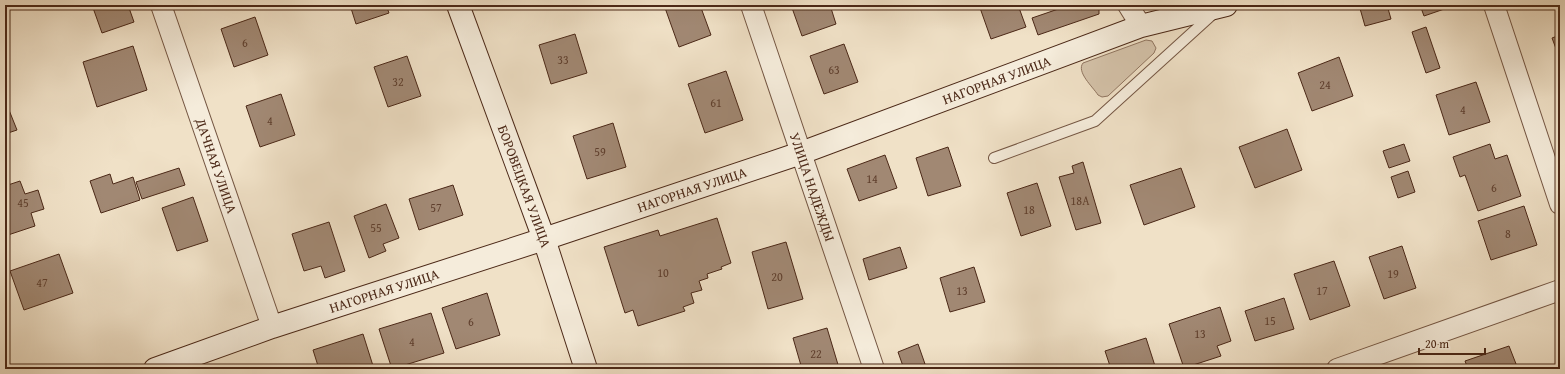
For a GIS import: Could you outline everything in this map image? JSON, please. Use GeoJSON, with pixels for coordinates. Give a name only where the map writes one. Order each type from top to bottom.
{"type":"FeatureCollection","features":[{"type":"Feature","properties":{"kind":"street","name":"ДАЧНАЯ УЛИЦА"},"geometry":{"type":"LineString","coordinates":[[161,5],[272,327]]}},
{"type":"Feature","properties":{"kind":"street","name":"БОРОВЕЦКАЯ УЛИЦА"},"geometry":{"type":"LineString","coordinates":[[458,5],[544,239],[586,369]]}},
{"type":"Feature","properties":{"kind":"street","name":"УЛИЦА НАДЕЖДЫ"},"geometry":{"type":"LineString","coordinates":[[751,5],[874,369]]}},
{"type":"Feature","properties":{"kind":"street"},"geometry":{"type":"LineString","coordinates":[[1128,5],[1141,26]]}},
{"type":"Feature","properties":{"kind":"street"},"geometry":{"type":"LineString","coordinates":[[1494,5],[1560,204]]}},
{"type":"Feature","properties":{"kind":"street","name":"НАГОРНАЯ УЛИЦА"},"geometry":{"type":"LineString","coordinates":[[155,369],[272,327],[544,239],[801,153],[1141,26],[1224,6]]}},
{"type":"Feature","properties":{"kind":"street"},"geometry":{"type":"LineString","coordinates":[[1337,369],[1560,290]]}},
{"type":"Feature","properties":{"kind":"lane"},"geometry":{"type":"LineString","coordinates":[[994,158],[1095,121],[1224,6]]}},
{"type":"Feature","properties":{"kind":"shaded area"},"geometry":{"type":"Polygon","coordinates":[[[1146,40],[1152,41],[1156,48],[1154,53],[1108,96],[1102,97],[1098,95],[1083,75],[1081,67],[1083,63],[1146,40]]]}},
{"type":"Feature","properties":{"kind":"building"},"geometry":{"type":"Polygon","coordinates":[[[92,5],[128,5],[134,22],[102,33],[92,5]]]}},
{"type":"Feature","properties":{"kind":"building"},"geometry":{"type":"Polygon","coordinates":[[[350,5],[386,5],[389,13],[356,24],[350,5]]]}},
{"type":"Feature","properties":{"kind":"building"},"geometry":{"type":"Polygon","coordinates":[[[664,5],[700,5],[711,35],[679,47],[664,5]]]}},
{"type":"Feature","properties":{"kind":"building"},"geometry":{"type":"Polygon","coordinates":[[[791,5],[830,5],[836,24],[802,36],[791,5]]]}},
{"type":"Feature","properties":{"kind":"building"},"geometry":{"type":"Polygon","coordinates":[[[979,5],[1018,5],[1026,27],[991,39],[979,5]]]}},
{"type":"Feature","properties":{"kind":"building"},"geometry":{"type":"Polygon","coordinates":[[[1070,5],[1099,5],[1099,14],[1038,35],[1032,18],[1070,5]]]}},
{"type":"Feature","properties":{"kind":"building"},"geometry":{"type":"Polygon","coordinates":[[[1359,5],[1387,5],[1391,19],[1365,26],[1359,5]]]}},
{"type":"Feature","properties":{"kind":"building"},"geometry":{"type":"Polygon","coordinates":[[[1420,5],[1453,5],[1453,6],[1424,16],[1420,5]]]}},
{"type":"Feature","properties":{"kind":"building"},"geometry":{"type":"Polygon","coordinates":[[[255,17],[268,55],[234,67],[221,29],[255,17]]]}},
{"type":"Feature","properties":{"kind":"building"},"geometry":{"type":"Polygon","coordinates":[[[1426,27],[1440,68],[1426,73],[1412,32],[1426,27]]]}},
{"type":"Feature","properties":{"kind":"building"},"geometry":{"type":"Polygon","coordinates":[[[575,34],[587,73],[551,84],[539,45],[575,34]]]}},
{"type":"Feature","properties":{"kind":"building"},"geometry":{"type":"Polygon","coordinates":[[[1560,35],[1560,53],[1558,54],[1552,38],[1560,35]]]}},
{"type":"Feature","properties":{"kind":"building"},"geometry":{"type":"Polygon","coordinates":[[[844,44],[858,82],[824,94],[810,56],[844,44]]]}},
{"type":"Feature","properties":{"kind":"building"},"geometry":{"type":"Polygon","coordinates":[[[133,46],[147,90],[97,107],[83,62],[133,46]]]}},
{"type":"Feature","properties":{"kind":"building"},"geometry":{"type":"Polygon","coordinates":[[[407,56],[421,96],[388,107],[374,67],[407,56]]]}},
{"type":"Feature","properties":{"kind":"building"},"geometry":{"type":"Polygon","coordinates":[[[1339,57],[1353,96],[1312,111],[1298,73],[1339,57]]]}},
{"type":"Feature","properties":{"kind":"building"},"geometry":{"type":"Polygon","coordinates":[[[726,71],[743,120],[705,133],[688,84],[726,71]]]}},
{"type":"Feature","properties":{"kind":"building"},"geometry":{"type":"Polygon","coordinates":[[[1476,82],[1490,122],[1449,135],[1436,95],[1476,82]]]}},
{"type":"Feature","properties":{"kind":"building"},"geometry":{"type":"Polygon","coordinates":[[[281,94],[295,135],[260,147],[246,106],[281,94]]]}},
{"type":"Feature","properties":{"kind":"building"},"geometry":{"type":"Polygon","coordinates":[[[5,100],[17,130],[5,134],[5,100]]]}},
{"type":"Feature","properties":{"kind":"building"},"geometry":{"type":"Polygon","coordinates":[[[613,123],[626,167],[587,179],[573,136],[613,123]]]}},
{"type":"Feature","properties":{"kind":"building"},"geometry":{"type":"Polygon","coordinates":[[[1287,129],[1302,170],[1255,188],[1239,147],[1287,129]]]}},
{"type":"Feature","properties":{"kind":"building"},"geometry":{"type":"Polygon","coordinates":[[[1404,144],[1410,161],[1389,168],[1383,151],[1404,144]]]}},
{"type":"Feature","properties":{"kind":"building"},"geometry":{"type":"Polygon","coordinates":[[[1490,144],[1495,159],[1507,155],[1521,196],[1478,211],[1465,175],[1460,177],[1453,157],[1490,144]]]}},
{"type":"Feature","properties":{"kind":"building"},"geometry":{"type":"Polygon","coordinates":[[[948,147],[961,186],[928,196],[916,158],[948,147]]]}},
{"type":"Feature","properties":{"kind":"building"},"geometry":{"type":"Polygon","coordinates":[[[885,155],[897,188],[859,201],[847,169],[885,155]]]}},
{"type":"Feature","properties":{"kind":"building"},"geometry":{"type":"Polygon","coordinates":[[[1083,162],[1101,223],[1076,230],[1059,177],[1074,173],[1072,166],[1083,162]]]}},
{"type":"Feature","properties":{"kind":"building"},"geometry":{"type":"Polygon","coordinates":[[[179,168],[185,185],[142,199],[136,182],[179,168]]]}},
{"type":"Feature","properties":{"kind":"building"},"geometry":{"type":"Polygon","coordinates":[[[1181,168],[1195,207],[1144,225],[1130,185],[1181,168]]]}},
{"type":"Feature","properties":{"kind":"building"},"geometry":{"type":"Polygon","coordinates":[[[1408,171],[1415,192],[1398,198],[1391,177],[1408,171]]]}},
{"type":"Feature","properties":{"kind":"building"},"geometry":{"type":"Polygon","coordinates":[[[110,174],[113,184],[133,177],[140,200],[101,213],[90,181],[110,174]]]}},
{"type":"Feature","properties":{"kind":"building"},"geometry":{"type":"Polygon","coordinates":[[[20,181],[25,194],[38,190],[44,209],[31,213],[35,226],[5,236],[5,186],[20,181]]]}},
{"type":"Feature","properties":{"kind":"building"},"geometry":{"type":"Polygon","coordinates":[[[1037,183],[1051,226],[1021,236],[1007,193],[1037,183]]]}},
{"type":"Feature","properties":{"kind":"building"},"geometry":{"type":"Polygon","coordinates":[[[453,185],[463,215],[419,230],[409,199],[453,185]]]}},
{"type":"Feature","properties":{"kind":"building"},"geometry":{"type":"Polygon","coordinates":[[[193,197],[208,241],[177,251],[162,208],[193,197]]]}},
{"type":"Feature","properties":{"kind":"building"},"geometry":{"type":"Polygon","coordinates":[[[386,204],[399,238],[383,244],[386,251],[369,258],[354,216],[386,204]]]}},
{"type":"Feature","properties":{"kind":"building"},"geometry":{"type":"Polygon","coordinates":[[[1524,206],[1537,245],[1491,260],[1478,221],[1524,206]]]}},
{"type":"Feature","properties":{"kind":"building"},"geometry":{"type":"Polygon","coordinates":[[[717,218],[731,263],[721,267],[722,269],[707,274],[708,278],[699,281],[702,290],[691,293],[694,303],[683,307],[685,311],[638,326],[633,310],[625,313],[604,247],[658,230],[660,236],[717,218]]]}},
{"type":"Feature","properties":{"kind":"building"},"geometry":{"type":"Polygon","coordinates":[[[329,222],[345,271],[325,278],[321,266],[304,271],[292,234],[329,222]]]}},
{"type":"Feature","properties":{"kind":"building"},"geometry":{"type":"Polygon","coordinates":[[[786,242],[803,299],[768,309],[752,252],[786,242]]]}},
{"type":"Feature","properties":{"kind":"building"},"geometry":{"type":"Polygon","coordinates":[[[1402,246],[1416,288],[1384,299],[1369,257],[1402,246]]]}},
{"type":"Feature","properties":{"kind":"building"},"geometry":{"type":"Polygon","coordinates":[[[900,247],[907,268],[869,280],[863,259],[900,247]]]}},
{"type":"Feature","properties":{"kind":"building"},"geometry":{"type":"Polygon","coordinates":[[[59,254],[73,293],[24,310],[10,271],[59,254]]]}},
{"type":"Feature","properties":{"kind":"building"},"geometry":{"type":"Polygon","coordinates":[[[1334,261],[1350,306],[1310,320],[1294,274],[1334,261]]]}},
{"type":"Feature","properties":{"kind":"building"},"geometry":{"type":"Polygon","coordinates":[[[974,267],[985,302],[950,312],[940,278],[974,267]]]}},
{"type":"Feature","properties":{"kind":"building"},"geometry":{"type":"Polygon","coordinates":[[[487,293],[500,335],[456,349],[442,308],[487,293]]]}},
{"type":"Feature","properties":{"kind":"building"},"geometry":{"type":"Polygon","coordinates":[[[1284,298],[1294,329],[1255,341],[1245,311],[1284,298]]]}},
{"type":"Feature","properties":{"kind":"building"},"geometry":{"type":"Polygon","coordinates":[[[1220,307],[1231,341],[1217,346],[1221,356],[1184,368],[1169,324],[1220,307]]]}},
{"type":"Feature","properties":{"kind":"building"},"geometry":{"type":"Polygon","coordinates":[[[431,313],[444,353],[392,369],[379,329],[431,313]]]}},
{"type":"Feature","properties":{"kind":"building"},"geometry":{"type":"Polygon","coordinates":[[[827,328],[839,368],[802,369],[793,338],[827,328]]]}},
{"type":"Feature","properties":{"kind":"building"},"geometry":{"type":"Polygon","coordinates":[[[363,334],[374,369],[319,369],[313,350],[363,334]]]}},
{"type":"Feature","properties":{"kind":"building"},"geometry":{"type":"Polygon","coordinates":[[[1146,338],[1156,369],[1111,369],[1105,351],[1146,338]]]}},
{"type":"Feature","properties":{"kind":"building"},"geometry":{"type":"Polygon","coordinates":[[[918,344],[925,364],[911,369],[904,369],[898,352],[918,344]]]}},
{"type":"Feature","properties":{"kind":"building"},"geometry":{"type":"Polygon","coordinates":[[[1509,346],[1518,369],[1468,369],[1465,361],[1509,346]]]}}]}
